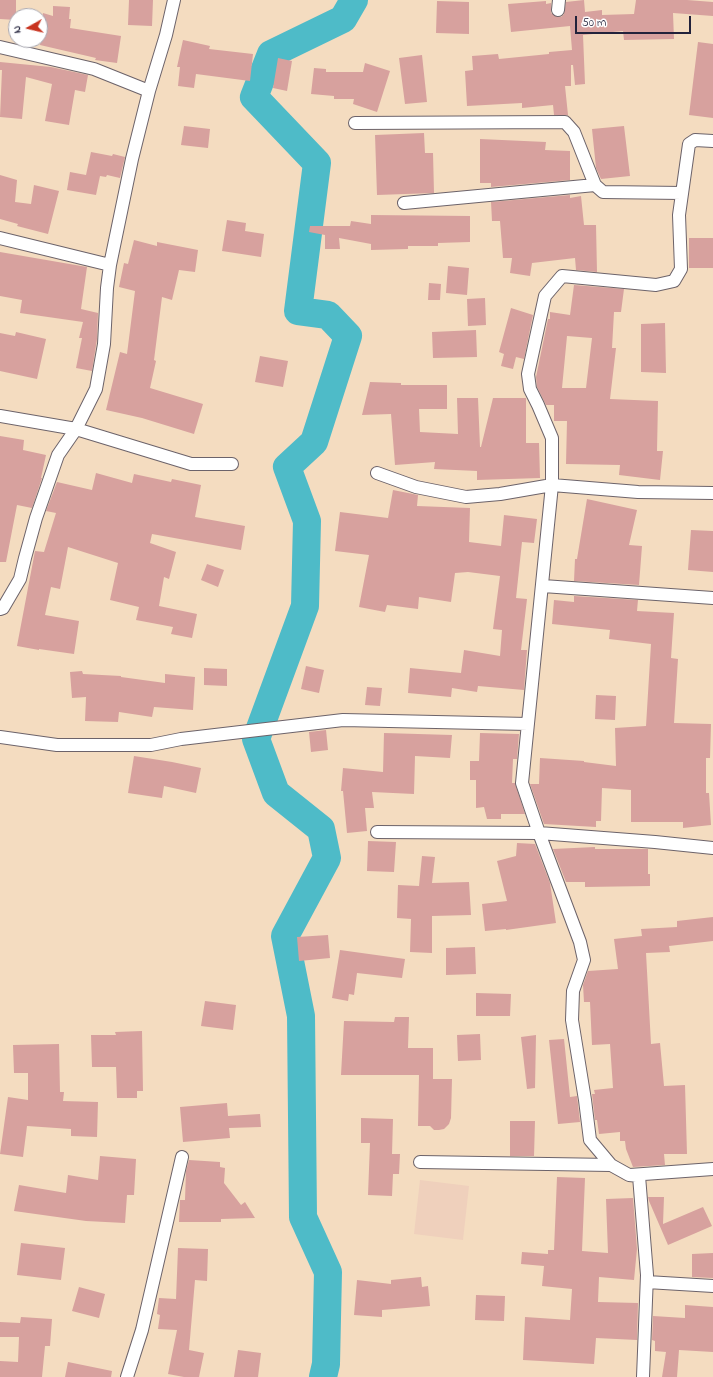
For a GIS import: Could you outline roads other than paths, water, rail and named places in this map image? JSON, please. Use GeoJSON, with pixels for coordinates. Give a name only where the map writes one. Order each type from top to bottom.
{"type":"FeatureCollection","features":[{"type":"Feature","properties":{"kind":"street"},"geometry":{"type":"LineString","coordinates":[[0,609],[3,608],[20,579],[36,518],[58,455],[76,429],[96,389],[104,344],[107,288],[110,265],[132,159],[149,91],[166,35],[174,0]]}},
{"type":"Feature","properties":{"kind":"street"},"geometry":{"type":"LineString","coordinates":[[0,47],[94,69],[149,91]]}},
{"type":"Feature","properties":{"kind":"street"},"geometry":{"type":"LineString","coordinates":[[355,123],[564,122],[574,132],[595,185],[604,192],[682,193]]}},
{"type":"Feature","properties":{"kind":"street"},"geometry":{"type":"LineString","coordinates":[[643,1377],[647,1282],[639,1176],[630,1175],[611,1165],[590,1140],[572,1020],[573,991],[584,960],[580,942],[522,784],[552,485],[552,438],[530,389],[528,374],[545,296],[562,276],[656,285],[674,281],[681,270],[679,215],[689,144],[695,140],[713,142]]}},
{"type":"Feature","properties":{"kind":"street"},"geometry":{"type":"LineString","coordinates":[[404,203],[595,185]]}},
{"type":"Feature","properties":{"kind":"street"},"geometry":{"type":"LineString","coordinates":[[0,238],[110,265]]}},
{"type":"Feature","properties":{"kind":"street"},"geometry":{"type":"LineString","coordinates":[[0,416],[76,429],[191,464],[232,464]]}},
{"type":"Feature","properties":{"kind":"street"},"geometry":{"type":"LineString","coordinates":[[377,473],[416,487],[466,497],[500,494],[552,485],[638,492],[713,493]]}},
{"type":"Feature","properties":{"kind":"street"},"geometry":{"type":"LineString","coordinates":[[542,586],[713,598]]}},
{"type":"Feature","properties":{"kind":"street"},"geometry":{"type":"LineString","coordinates":[[0,737],[57,745],[151,745],[181,739],[343,720],[528,724]]}},
{"type":"Feature","properties":{"kind":"street"},"geometry":{"type":"LineString","coordinates":[[377,832],[539,833],[713,848]]}},
{"type":"Feature","properties":{"kind":"street"},"geometry":{"type":"LineString","coordinates":[[127,1377],[142,1330],[182,1157]]}},
{"type":"Feature","properties":{"kind":"street"},"geometry":{"type":"LineString","coordinates":[[420,1162],[611,1165]]}},
{"type":"Feature","properties":{"kind":"street"},"geometry":{"type":"LineString","coordinates":[[630,1175],[713,1169]]}},
{"type":"Feature","properties":{"kind":"street"},"geometry":{"type":"LineString","coordinates":[[647,1282],[713,1286]]}},
{"type":"Feature","properties":{"kind":"waterway"},"geometry":{"type":"LineString","coordinates":[[323,1377],[326,1364],[328,1272],[303,1217],[301,1016],[285,936],[327,858],[321,829],[276,793],[256,739],[305,606],[307,521],[287,467],[314,442],[348,336],[328,315],[298,311],[317,163],[254,97],[271,54],[343,19],[354,0]]}}]}
